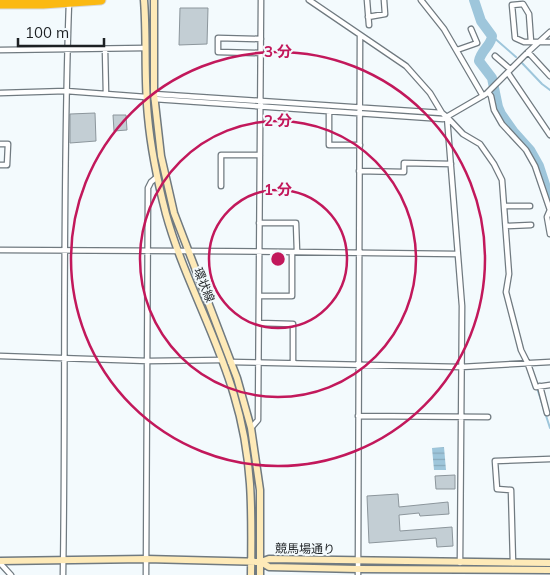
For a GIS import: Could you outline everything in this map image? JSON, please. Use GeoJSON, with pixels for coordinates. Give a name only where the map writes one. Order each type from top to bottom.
{"type":"FeatureCollection","features":[{"type":"Feature","properties":{"kind":"highway"},"geometry":{"type":"LineString","coordinates":[[0,4],[69,3],[101,0]]}},
{"type":"Feature","properties":{"kind":"street","name":"環状線"},"geometry":{"type":"LineString","coordinates":[[144,0],[146,97],[157,177],[166,215],[178,250],[235,396],[243,430],[252,488],[252,575]]}},
{"type":"Feature","properties":{"kind":"street","name":"環状線"},"geometry":{"type":"LineString","coordinates":[[154,0],[154,97],[164,175],[187,250],[242,395],[251,428],[260,490],[260,575]]}},
{"type":"Feature","properties":{"kind":"street"},"geometry":{"type":"LineString","coordinates":[[251,428],[258,420],[261,0]]}},
{"type":"Feature","properties":{"kind":"street"},"geometry":{"type":"LineString","coordinates":[[309,0],[406,66],[424,86],[442,113],[463,134],[480,144],[494,164],[502,180],[509,280],[506,292],[516,336],[536,387],[550,385]]}},
{"type":"Feature","properties":{"kind":"street"},"geometry":{"type":"LineString","coordinates":[[367,0],[369,26]]}},
{"type":"Feature","properties":{"kind":"street"},"geometry":{"type":"LineString","coordinates":[[368,17],[385,14],[384,0]]}},
{"type":"Feature","properties":{"kind":"street"},"geometry":{"type":"LineString","coordinates":[[421,0],[444,29],[484,96]]}},
{"type":"Feature","properties":{"kind":"street"},"geometry":{"type":"LineString","coordinates":[[531,42],[529,14],[525,2],[512,5],[515,38],[524,42],[531,42],[550,42]]}},
{"type":"Feature","properties":{"kind":"street"},"geometry":{"type":"LineString","coordinates":[[63,575],[66,358],[66,91],[69,3]]}},
{"type":"Feature","properties":{"kind":"street"},"geometry":{"type":"LineString","coordinates":[[457,50],[478,45],[471,29]]}},
{"type":"Feature","properties":{"kind":"street"},"geometry":{"type":"LineString","coordinates":[[154,97],[443,119],[484,96],[537,42],[550,32]]}},
{"type":"Feature","properties":{"kind":"street"},"geometry":{"type":"LineString","coordinates":[[358,572],[360,35]]}},
{"type":"Feature","properties":{"kind":"street"},"geometry":{"type":"LineString","coordinates":[[260,53],[218,52],[218,38],[261,38]]}},
{"type":"Feature","properties":{"kind":"street"},"geometry":{"type":"LineString","coordinates":[[0,50],[145,48]]}},
{"type":"Feature","properties":{"kind":"street"},"geometry":{"type":"LineString","coordinates":[[105,49],[106,94]]}},
{"type":"Feature","properties":{"kind":"street"},"geometry":{"type":"LineString","coordinates":[[528,52],[550,76]]}},
{"type":"Feature","properties":{"kind":"street"},"geometry":{"type":"LineString","coordinates":[[495,56],[509,71],[550,135]]}},
{"type":"Feature","properties":{"kind":"street"},"geometry":{"type":"LineString","coordinates":[[0,93],[66,91],[146,97]]}},
{"type":"Feature","properties":{"kind":"street"},"geometry":{"type":"LineString","coordinates":[[488,92],[492,96],[494,110],[502,124],[526,150],[535,166],[550,210],[547,217],[550,234]]}},
{"type":"Feature","properties":{"kind":"street"},"geometry":{"type":"LineString","coordinates":[[154,97],[260,100],[442,113]]}},
{"type":"Feature","properties":{"kind":"street"},"geometry":{"type":"LineString","coordinates":[[329,111],[329,145],[360,146]]}},
{"type":"Feature","properties":{"kind":"street"},"geometry":{"type":"LineString","coordinates":[[447,117],[462,306],[460,566]]}},
{"type":"Feature","properties":{"kind":"street"},"geometry":{"type":"LineString","coordinates":[[0,144],[8,144],[8,165],[0,165]]}},
{"type":"Feature","properties":{"kind":"street"},"geometry":{"type":"LineString","coordinates":[[221,186],[221,155],[260,156]]}},
{"type":"Feature","properties":{"kind":"street"},"geometry":{"type":"LineString","coordinates":[[359,171],[404,172],[404,163],[451,164]]}},
{"type":"Feature","properties":{"kind":"street"},"geometry":{"type":"LineString","coordinates":[[146,575],[148,188],[157,177]]}},
{"type":"Feature","properties":{"kind":"street"},"geometry":{"type":"LineString","coordinates":[[504,206],[530,206]]}},
{"type":"Feature","properties":{"kind":"street"},"geometry":{"type":"LineString","coordinates":[[259,223],[296,223],[292,296],[259,296]]}},
{"type":"Feature","properties":{"kind":"street"},"geometry":{"type":"LineString","coordinates":[[506,226],[531,225]]}},
{"type":"Feature","properties":{"kind":"street"},"geometry":{"type":"LineString","coordinates":[[0,250],[187,250],[457,254]]}},
{"type":"Feature","properties":{"kind":"street"},"geometry":{"type":"LineString","coordinates":[[259,323],[293,324],[293,363]]}},
{"type":"Feature","properties":{"kind":"street"},"geometry":{"type":"LineString","coordinates":[[0,356],[148,361],[222,360]]}},
{"type":"Feature","properties":{"kind":"street"},"geometry":{"type":"LineString","coordinates":[[230,362],[461,367],[550,362]]}},
{"type":"Feature","properties":{"kind":"street"},"geometry":{"type":"LineString","coordinates":[[540,386],[548,413]]}},
{"type":"Feature","properties":{"kind":"street"},"geometry":{"type":"LineString","coordinates":[[358,416],[488,417]]}},
{"type":"Feature","properties":{"kind":"street"},"geometry":{"type":"LineString","coordinates":[[514,566],[511,490],[498,489],[495,462],[550,460]]}},
{"type":"Feature","properties":{"kind":"street","name":"競馬場通り"},"geometry":{"type":"LineString","coordinates":[[261,562],[269,559],[460,566],[514,566],[550,563]]}},
{"type":"Feature","properties":{"kind":"street"},"geometry":{"type":"LineString","coordinates":[[0,562],[64,560],[261,562]]}},
{"type":"Feature","properties":{"kind":"street"},"geometry":{"type":"LineString","coordinates":[[0,562],[11,575]]}},
{"type":"Feature","properties":{"kind":"street","name":"競馬場通り"},"geometry":{"type":"LineString","coordinates":[[261,562],[269,566],[358,572],[431,572],[460,566]]}},
{"type":"Feature","properties":{"kind":"street","name":"競馬場通り"},"geometry":{"type":"LineString","coordinates":[[514,566],[550,570]]}},
{"type":"Feature","properties":{"kind":"water"},"geometry":{"type":"Polygon","coordinates":[[[444,447],[446,470],[434,470],[432,448],[444,447]]]}},
{"type":"Feature","properties":{"kind":"building"},"geometry":{"type":"Polygon","coordinates":[[[180,8],[208,8],[207,44],[179,45],[180,8]]]}},
{"type":"Feature","properties":{"kind":"building"},"geometry":{"type":"Polygon","coordinates":[[[95,113],[96,141],[70,143],[70,114],[95,113]]]}},
{"type":"Feature","properties":{"kind":"building"},"geometry":{"type":"Polygon","coordinates":[[[113,115],[126,115],[127,130],[114,131],[113,115]]]}},
{"type":"Feature","properties":{"kind":"building"},"geometry":{"type":"Polygon","coordinates":[[[455,475],[455,489],[436,489],[435,476],[455,475]]]}},
{"type":"Feature","properties":{"kind":"building"},"geometry":{"type":"Polygon","coordinates":[[[398,494],[399,507],[448,502],[449,514],[420,516],[419,513],[399,515],[400,531],[452,527],[453,546],[437,547],[436,538],[369,543],[367,496],[398,494]]]}},
{"type":"Feature","properties":{"kind":"waterway"},"geometry":{"type":"LineString","coordinates":[[474,0],[481,21],[492,36],[479,61],[492,78],[501,114],[530,150],[539,166],[550,200]]}},
{"type":"Feature","properties":{"kind":"waterway"},"geometry":{"type":"LineString","coordinates":[[492,36],[516,57]]}},
{"type":"Feature","properties":{"kind":"waterway"},"geometry":{"type":"LineString","coordinates":[[522,63],[550,90]]}},
{"type":"Feature","properties":{"kind":"waterway"},"geometry":{"type":"LineString","coordinates":[[537,388],[550,428]]}}]}
